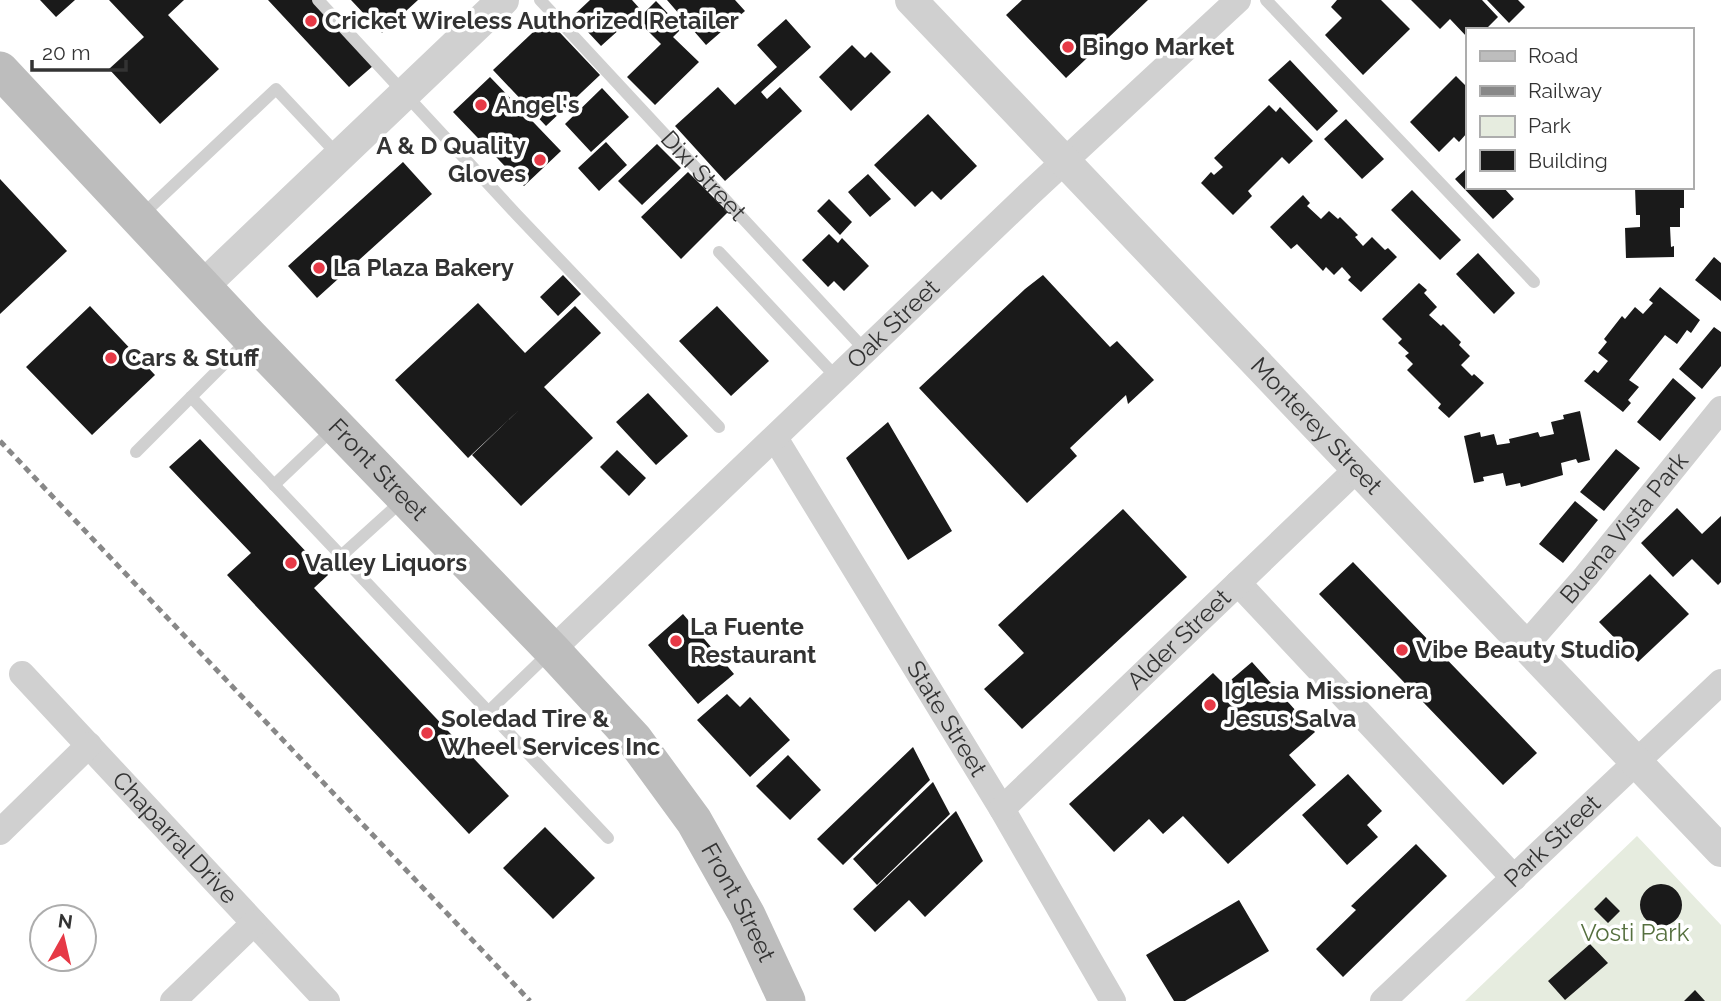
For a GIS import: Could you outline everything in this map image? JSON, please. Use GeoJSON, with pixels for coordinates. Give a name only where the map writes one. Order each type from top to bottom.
{"type":"FeatureCollection","features":[{"type":"Feature","properties":{"kind":"main road","name":"Front Street"},"geometry":{"type":"LineString","coordinates":[[0,70],[250,337],[635,739],[694,821],[747,915],[787,1001]]}},
{"type":"Feature","properties":{"kind":"street"},"geometry":{"type":"LineString","coordinates":[[203,286],[503,0]]}},
{"type":"Feature","properties":{"kind":"street","name":"Monterey Street"},"geometry":{"type":"LineString","coordinates":[[911,0],[1721,851]]}},
{"type":"Feature","properties":{"kind":"street","name":"Oak Street"},"geometry":{"type":"LineString","coordinates":[[552,650],[1063,161],[1238,0]]}},
{"type":"Feature","properties":{"kind":"street","name":"Buena Vista Park"},"geometry":{"type":"LineString","coordinates":[[1525,646],[1586,576],[1721,408]]}},
{"type":"Feature","properties":{"kind":"street","name":"State Street"},"geometry":{"type":"LineString","coordinates":[[775,438],[1002,809],[1113,1001]]}},
{"type":"Feature","properties":{"kind":"street","name":"Alder Street"},"geometry":{"type":"LineString","coordinates":[[1002,809],[1357,468]]}},
{"type":"Feature","properties":{"kind":"street"},"geometry":{"type":"LineString","coordinates":[[1238,583],[1514,878]]}},
{"type":"Feature","properties":{"kind":"street","name":"Chaparral Drive"},"geometry":{"type":"LineString","coordinates":[[22,674],[327,1001]]}},
{"type":"Feature","properties":{"kind":"street","name":"Park Street"},"geometry":{"type":"LineString","coordinates":[[1383,1001],[1721,682]]}},
{"type":"Feature","properties":{"kind":"street"},"geometry":{"type":"LineString","coordinates":[[0,832],[89,746]]}},
{"type":"Feature","properties":{"kind":"street"},"geometry":{"type":"LineString","coordinates":[[173,1001],[254,923]]}},
{"type":"Feature","properties":{"kind":"lane"},"geometry":{"type":"LineString","coordinates":[[318,0],[407,93],[501,198],[719,427]]}},
{"type":"Feature","properties":{"kind":"lane","name":"Dixi Street"},"geometry":{"type":"LineString","coordinates":[[540,0],[865,350]]}},
{"type":"Feature","properties":{"kind":"lane"},"geometry":{"type":"LineString","coordinates":[[1266,0],[1534,282]]}},
{"type":"Feature","properties":{"kind":"lane"},"geometry":{"type":"LineString","coordinates":[[139,218],[276,89],[339,156]]}},
{"type":"Feature","properties":{"kind":"lane"},"geometry":{"type":"LineString","coordinates":[[719,252],[837,378]]}},
{"type":"Feature","properties":{"kind":"lane"},"geometry":{"type":"LineString","coordinates":[[136,452],[250,337]]}},
{"type":"Feature","properties":{"kind":"lane"},"geometry":{"type":"LineString","coordinates":[[191,397],[608,838]]}},
{"type":"Feature","properties":{"kind":"lane"},"geometry":{"type":"LineString","coordinates":[[274,485],[337,426]]}},
{"type":"Feature","properties":{"kind":"lane"},"geometry":{"type":"LineString","coordinates":[[341,556],[405,497]]}},
{"type":"Feature","properties":{"kind":"lane"},"geometry":{"type":"LineString","coordinates":[[488,712],[552,650]]}},
{"type":"Feature","properties":{"kind":"green space","name":"Vosti Park"},"geometry":{"type":"Polygon","coordinates":[[[1637,836],[1721,925],[1721,1001],[1465,1001],[1637,836]]]}},
{"type":"Feature","properties":{"kind":"building"},"geometry":{"type":"Polygon","coordinates":[[[40,0],[75,0],[56,17],[40,0]]]}},
{"type":"Feature","properties":{"kind":"building"},"geometry":{"type":"Polygon","coordinates":[[[109,0],[184,0],[168,15],[219,69],[160,124],[109,69],[144,37],[109,0]]]}},
{"type":"Feature","properties":{"kind":"building"},"geometry":{"type":"Polygon","coordinates":[[[268,0],[314,0],[374,65],[349,87],[268,0]]]}},
{"type":"Feature","properties":{"kind":"building"},"geometry":{"type":"Polygon","coordinates":[[[351,0],[418,0],[382,33],[351,0]]]}},
{"type":"Feature","properties":{"kind":"building"},"geometry":{"type":"Polygon","coordinates":[[[590,0],[632,0],[641,10],[601,46],[573,16],[590,0]]]}},
{"type":"Feature","properties":{"kind":"building"},"geometry":{"type":"Polygon","coordinates":[[[667,0],[735,0],[745,11],[706,45],[667,0]]]}},
{"type":"Feature","properties":{"kind":"building","name":"Bingo Market"},"geometry":{"type":"Polygon","coordinates":[[[1022,0],[1148,0],[1066,78],[1006,15],[1022,0]]]}},
{"type":"Feature","properties":{"kind":"building"},"geometry":{"type":"Polygon","coordinates":[[[1337,0],[1381,0],[1410,29],[1363,75],[1325,35],[1342,18],[1331,7],[1337,0]]]}},
{"type":"Feature","properties":{"kind":"building"},"geometry":{"type":"Polygon","coordinates":[[[1411,0],[1482,0],[1498,17],[1487,28],[1466,28],[1466,36],[1450,19],[1440,29],[1411,0]]]}},
{"type":"Feature","properties":{"kind":"building"},"geometry":{"type":"Polygon","coordinates":[[[1487,0],[1518,0],[1525,7],[1509,23],[1487,0]]]}},
{"type":"Feature","properties":{"kind":"building"},"geometry":{"type":"Polygon","coordinates":[[[656,1],[682,28],[673,37],[699,62],[655,105],[627,77],[661,44],[637,20],[656,1]]]}},
{"type":"Feature","properties":{"kind":"building"},"geometry":{"type":"Polygon","coordinates":[[[547,19],[600,75],[546,126],[493,70],[547,19]]]}},
{"type":"Feature","properties":{"kind":"building"},"geometry":{"type":"Polygon","coordinates":[[[786,19],[811,47],[761,92],[767,99],[780,87],[802,111],[725,181],[675,126],[718,87],[735,105],[777,67],[757,45],[786,19]]]}},
{"type":"Feature","properties":{"kind":"building"},"geometry":{"type":"Polygon","coordinates":[[[852,45],[865,58],[871,52],[891,72],[851,111],[819,77],[852,45]]]}},
{"type":"Feature","properties":{"kind":"building"},"geometry":{"type":"Polygon","coordinates":[[[1290,60],[1338,111],[1317,131],[1268,80],[1290,60]]]}},
{"type":"Feature","properties":{"kind":"building"},"geometry":{"type":"Polygon","coordinates":[[[1456,76],[1466,86],[1466,134],[1459,142],[1454,137],[1439,152],[1410,122],[1456,76]]]}},
{"type":"Feature","properties":{"kind":"building"},"geometry":{"type":"Polygon","coordinates":[[[490,77],[561,151],[524,186],[453,112],[490,77]]]}},
{"type":"Feature","properties":{"kind":"building"},"geometry":{"type":"Polygon","coordinates":[[[602,88],[629,117],[591,152],[565,124],[602,88]]]}},
{"type":"Feature","properties":{"kind":"building"},"geometry":{"type":"Polygon","coordinates":[[[1269,105],[1276,112],[1280,107],[1313,141],[1289,164],[1282,157],[1248,191],[1252,196],[1233,215],[1201,183],[1211,172],[1214,175],[1223,167],[1214,158],[1269,105]]]}},
{"type":"Feature","properties":{"kind":"building"},"geometry":{"type":"Polygon","coordinates":[[[928,114],[977,166],[941,200],[932,191],[915,207],[874,165],[928,114]]]}},
{"type":"Feature","properties":{"kind":"building"},"geometry":{"type":"Polygon","coordinates":[[[1346,119],[1384,159],[1362,179],[1324,139],[1346,119]]]}},
{"type":"Feature","properties":{"kind":"building"},"geometry":{"type":"Polygon","coordinates":[[[606,142],[627,165],[599,191],[578,168],[606,142]]]}},
{"type":"Feature","properties":{"kind":"building"},"geometry":{"type":"Polygon","coordinates":[[[657,144],[681,168],[642,205],[618,181],[657,144]]]}},
{"type":"Feature","properties":{"kind":"building"},"geometry":{"type":"Polygon","coordinates":[[[403,162],[432,194],[317,298],[288,266],[403,162]]]}},
{"type":"Feature","properties":{"kind":"building"},"geometry":{"type":"Polygon","coordinates":[[[1466,169],[1466,189],[1505,189],[1514,199],[1493,219],[1455,179],[1466,169]]]}},
{"type":"Feature","properties":{"kind":"building"},"geometry":{"type":"Polygon","coordinates":[[[688,172],[728,212],[681,259],[641,217],[688,172]]]}},
{"type":"Feature","properties":{"kind":"building"},"geometry":{"type":"Polygon","coordinates":[[[868,174],[891,199],[870,217],[848,192],[868,174]]]}},
{"type":"Feature","properties":{"kind":"building"},"geometry":{"type":"Polygon","coordinates":[[[0,179],[67,251],[0,314],[0,179]]]}},
{"type":"Feature","properties":{"kind":"building"},"geometry":{"type":"Polygon","coordinates":[[[1635,189],[1684,189],[1680,227],[1670,227],[1674,257],[1626,258],[1625,228],[1640,227],[1640,215],[1636,215],[1635,189]]]}},
{"type":"Feature","properties":{"kind":"building"},"geometry":{"type":"Polygon","coordinates":[[[1412,190],[1461,240],[1440,260],[1391,210],[1412,190]]]}},
{"type":"Feature","properties":{"kind":"building"},"geometry":{"type":"Polygon","coordinates":[[[1303,195],[1310,203],[1307,206],[1321,219],[1329,211],[1338,219],[1340,217],[1358,235],[1355,237],[1363,246],[1372,237],[1397,257],[1361,292],[1348,280],[1351,277],[1342,267],[1334,275],[1326,267],[1323,271],[1297,244],[1291,249],[1270,227],[1303,195]]]}},
{"type":"Feature","properties":{"kind":"building"},"geometry":{"type":"Polygon","coordinates":[[[829,199],[852,222],[840,235],[817,211],[829,199]]]}},
{"type":"Feature","properties":{"kind":"building"},"geometry":{"type":"Polygon","coordinates":[[[829,234],[838,243],[842,238],[869,266],[844,291],[834,281],[828,287],[802,260],[829,234]]]}},
{"type":"Feature","properties":{"kind":"building"},"geometry":{"type":"Polygon","coordinates":[[[1478,253],[1515,293],[1494,314],[1456,274],[1478,253]]]}},
{"type":"Feature","properties":{"kind":"building"},"geometry":{"type":"Polygon","coordinates":[[[1714,257],[1721,263],[1721,301],[1695,280],[1714,257]]]}},
{"type":"Feature","properties":{"kind":"building"},"geometry":{"type":"Polygon","coordinates":[[[563,275],[581,294],[558,316],[540,297],[563,275]]]}},
{"type":"Feature","properties":{"kind":"building"},"geometry":{"type":"Polygon","coordinates":[[[1043,275],[1110,347],[1117,341],[1154,380],[1128,404],[1126,395],[1070,448],[1077,456],[1027,503],[919,388],[1043,275]]]}},
{"type":"Feature","properties":{"kind":"building"},"geometry":{"type":"Polygon","coordinates":[[[1419,283],[1427,290],[1424,293],[1437,307],[1429,315],[1441,326],[1443,324],[1461,342],[1459,345],[1470,356],[1461,365],[1484,383],[1449,418],[1438,408],[1441,404],[1407,370],[1413,364],[1405,356],[1409,353],[1398,343],[1402,339],[1382,319],[1419,283]]]}},
{"type":"Feature","properties":{"kind":"building"},"geometry":{"type":"Polygon","coordinates":[[[1660,287],[1700,320],[1691,333],[1687,330],[1677,344],[1665,335],[1629,380],[1639,387],[1628,400],[1631,403],[1623,412],[1584,381],[1594,370],[1598,373],[1608,361],[1598,353],[1607,342],[1604,339],[1622,316],[1625,319],[1635,307],[1643,314],[1653,303],[1649,300],[1660,287]]]}},
{"type":"Feature","properties":{"kind":"building"},"geometry":{"type":"Polygon","coordinates":[[[478,303],[525,353],[575,306],[601,333],[544,387],[593,438],[521,506],[472,455],[519,410],[468,458],[395,380],[478,303]]]}},
{"type":"Feature","properties":{"kind":"building"},"geometry":{"type":"Polygon","coordinates":[[[90,306],[155,375],[92,435],[26,367],[90,306]]]}},
{"type":"Feature","properties":{"kind":"building"},"geometry":{"type":"Polygon","coordinates":[[[717,306],[769,361],[731,396],[679,341],[717,306]]]}},
{"type":"Feature","properties":{"kind":"building"},"geometry":{"type":"Polygon","coordinates":[[[1714,327],[1721,332],[1721,366],[1702,389],[1679,369],[1714,327]]]}},
{"type":"Feature","properties":{"kind":"building"},"geometry":{"type":"Polygon","coordinates":[[[1673,378],[1696,398],[1660,441],[1637,422],[1673,378]]]}},
{"type":"Feature","properties":{"kind":"building"},"geometry":{"type":"Polygon","coordinates":[[[648,393],[688,436],[656,465],[616,422],[648,393]]]}},
{"type":"Feature","properties":{"kind":"building"},"geometry":{"type":"Polygon","coordinates":[[[1580,411],[1590,460],[1578,463],[1576,459],[1561,463],[1563,475],[1521,487],[1520,483],[1506,486],[1503,473],[1483,477],[1484,481],[1474,483],[1464,436],[1480,432],[1481,437],[1494,434],[1497,445],[1538,432],[1540,437],[1554,434],[1551,422],[1564,419],[1563,415],[1580,411]]]}},
{"type":"Feature","properties":{"kind":"building"},"geometry":{"type":"Polygon","coordinates":[[[888,422],[952,531],[908,560],[846,458],[888,422]]]}},
{"type":"Feature","properties":{"kind":"building"},"geometry":{"type":"Polygon","coordinates":[[[200,439],[328,575],[314,588],[509,796],[469,834],[227,575],[251,553],[169,467],[200,439]]]}},
{"type":"Feature","properties":{"kind":"building"},"geometry":{"type":"Polygon","coordinates":[[[1616,449],[1640,468],[1604,511],[1580,492],[1616,449]]]}},
{"type":"Feature","properties":{"kind":"building"},"geometry":{"type":"Polygon","coordinates":[[[617,450],[646,478],[629,496],[600,467],[617,450]]]}},
{"type":"Feature","properties":{"kind":"building"},"geometry":{"type":"Polygon","coordinates":[[[1575,501],[1598,520],[1563,563],[1539,544],[1575,501]]]}},
{"type":"Feature","properties":{"kind":"building"},"geometry":{"type":"Polygon","coordinates":[[[1677,508],[1702,534],[1721,516],[1721,582],[1718,585],[1692,559],[1673,577],[1641,543],[1677,508]]]}},
{"type":"Feature","properties":{"kind":"building"},"geometry":{"type":"Polygon","coordinates":[[[1123,509],[1187,577],[1022,729],[984,689],[1024,653],[998,625],[1123,509]]]}},
{"type":"Feature","properties":{"kind":"building"},"geometry":{"type":"Polygon","coordinates":[[[1353,562],[1537,753],[1503,785],[1319,594],[1353,562]]]}},
{"type":"Feature","properties":{"kind":"building"},"geometry":{"type":"Polygon","coordinates":[[[1650,574],[1689,614],[1638,662],[1599,622],[1650,574]]]}},
{"type":"Feature","properties":{"kind":"building"},"geometry":{"type":"Polygon","coordinates":[[[683,614],[734,674],[698,704],[648,645],[683,614]]]}},
{"type":"Feature","properties":{"kind":"building"},"geometry":{"type":"Polygon","coordinates":[[[1252,662],[1315,732],[1289,755],[1316,785],[1228,864],[1183,816],[1163,834],[1149,819],[1114,852],[1069,804],[1213,673],[1225,685],[1252,662]]]}},
{"type":"Feature","properties":{"kind":"building"},"geometry":{"type":"Polygon","coordinates":[[[727,694],[740,707],[750,697],[790,740],[750,777],[697,720],[727,694]]]}},
{"type":"Feature","properties":{"kind":"building"},"geometry":{"type":"Polygon","coordinates":[[[913,747],[930,780],[843,865],[817,839],[913,747]]]}},
{"type":"Feature","properties":{"kind":"building"},"geometry":{"type":"Polygon","coordinates":[[[788,755],[821,790],[790,820],[756,786],[788,755]]]}},
{"type":"Feature","properties":{"kind":"building"},"geometry":{"type":"Polygon","coordinates":[[[1348,774],[1382,811],[1367,825],[1378,837],[1347,865],[1302,815],[1348,774]]]}},
{"type":"Feature","properties":{"kind":"building"},"geometry":{"type":"Polygon","coordinates":[[[933,782],[950,814],[877,885],[853,859],[933,782]]]}},
{"type":"Feature","properties":{"kind":"building"},"geometry":{"type":"Polygon","coordinates":[[[956,811],[983,861],[925,917],[909,900],[875,932],[853,909],[956,811]]]}},
{"type":"Feature","properties":{"kind":"building"},"geometry":{"type":"Polygon","coordinates":[[[545,827],[595,878],[553,919],[503,868],[545,827]]]}},
{"type":"Feature","properties":{"kind":"building"},"geometry":{"type":"Polygon","coordinates":[[[1416,844],[1447,876],[1343,977],[1316,949],[1356,910],[1351,906],[1416,844]]]}},
{"type":"Feature","properties":{"kind":"building"},"geometry":{"type":"Polygon","coordinates":[[[1661,884],[1676,890],[1682,905],[1676,920],[1661,926],[1646,920],[1640,905],[1646,890],[1661,884]]]}},
{"type":"Feature","properties":{"kind":"building"},"geometry":{"type":"Polygon","coordinates":[[[1606,897],[1620,911],[1608,923],[1594,909],[1606,897]]]}},
{"type":"Feature","properties":{"kind":"building"},"geometry":{"type":"Polygon","coordinates":[[[1239,900],[1269,951],[1185,1001],[1174,1001],[1146,955],[1239,900]]]}},
{"type":"Feature","properties":{"kind":"building"},"geometry":{"type":"Polygon","coordinates":[[[1590,944],[1608,963],[1565,1000],[1548,981],[1590,944]]]}},
{"type":"Feature","properties":{"kind":"building"},"geometry":{"type":"Polygon","coordinates":[[[1695,990],[1705,1001],[1684,1001],[1695,990]]]}},
{"type":"Feature","properties":{"kind":"railway"},"geometry":{"type":"LineString","coordinates":[[0,441],[530,1001]]}},
{"type":"Feature","properties":{"kind":"place","name":"Cricket Wireless Authorized Retailer"},"geometry":{"type":"Point","coordinates":[311,21]}},
{"type":"Feature","properties":{"kind":"place","name":"Bingo Market"},"geometry":{"type":"Point","coordinates":[1068,47]}},
{"type":"Feature","properties":{"kind":"place","name":"Angel's"},"geometry":{"type":"Point","coordinates":[481,105]}},
{"type":"Feature","properties":{"kind":"place","name":"A & D Quality Gloves"},"geometry":{"type":"Point","coordinates":[540,160]}},
{"type":"Feature","properties":{"kind":"place","name":"La Plaza Bakery"},"geometry":{"type":"Point","coordinates":[319,268]}},
{"type":"Feature","properties":{"kind":"place","name":"Cars & Stuff"},"geometry":{"type":"Point","coordinates":[111,358]}},
{"type":"Feature","properties":{"kind":"place","name":"Valley Liquors"},"geometry":{"type":"Point","coordinates":[291,563]}},
{"type":"Feature","properties":{"kind":"place","name":"La Fuente Restaurant"},"geometry":{"type":"Point","coordinates":[676,641]}},
{"type":"Feature","properties":{"kind":"place","name":"Vibe Beauty Studio"},"geometry":{"type":"Point","coordinates":[1402,650]}},
{"type":"Feature","properties":{"kind":"place","name":"Iglesia Missionera Jesus Salva"},"geometry":{"type":"Point","coordinates":[1210,705]}},
{"type":"Feature","properties":{"kind":"place","name":"Soledad Tire & Wheel Services Inc"},"geometry":{"type":"Point","coordinates":[427,733]}}]}
